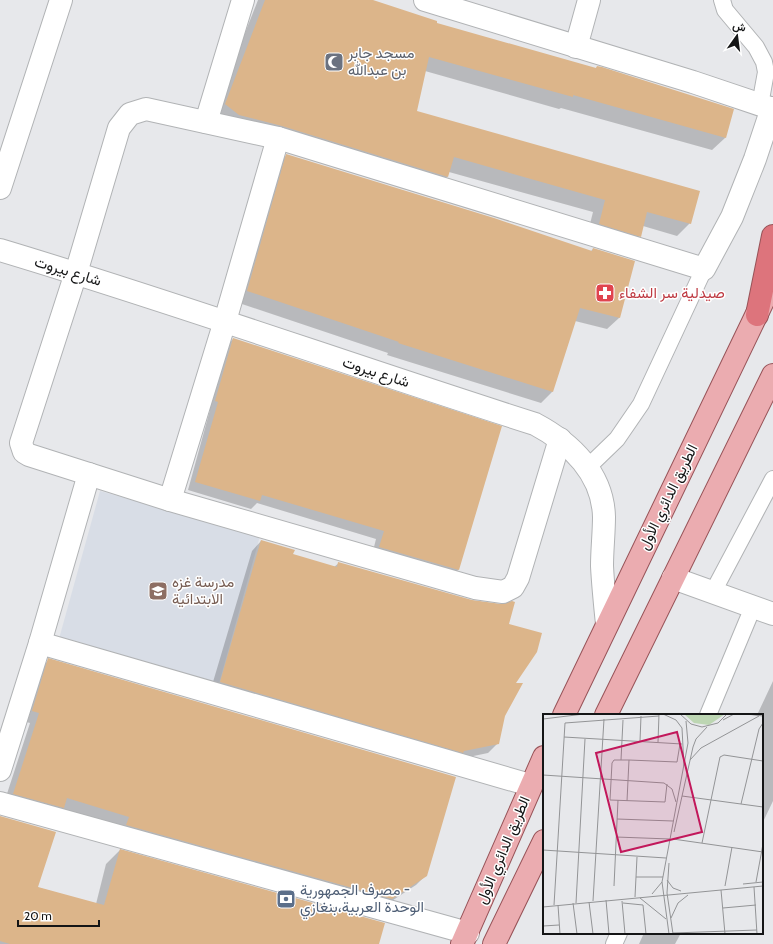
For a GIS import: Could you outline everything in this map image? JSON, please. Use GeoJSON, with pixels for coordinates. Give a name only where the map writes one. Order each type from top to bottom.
{"type":"FeatureCollection","features":[{"type":"Feature","properties":{"kind":"highway"},"geometry":{"type":"LineString","coordinates":[[757,315],[773,236]]}},
{"type":"Feature","properties":{"kind":"main road","name":"الطريق الدائري الأول"},"geometry":{"type":"LineString","coordinates":[[564,714],[773,280]]}},
{"type":"Feature","properties":{"kind":"main road"},"geometry":{"type":"LineString","coordinates":[[606,714],[773,375]]}},
{"type":"Feature","properties":{"kind":"main road","name":"الطريق الدائري الأول"},"geometry":{"type":"LineString","coordinates":[[465,938],[530,785],[543,759]]}},
{"type":"Feature","properties":{"kind":"main road","name":"الطريق الدائري الأول"},"geometry":{"type":"LineString","coordinates":[[495,944],[543,843]]}},
{"type":"Feature","properties":{"kind":"street"},"geometry":{"type":"LineString","coordinates":[[0,188],[61,0]]}},
{"type":"Feature","properties":{"kind":"street"},"geometry":{"type":"LineString","coordinates":[[206,122],[243,0]]}},
{"type":"Feature","properties":{"kind":"street"},"geometry":{"type":"LineString","coordinates":[[425,0],[693,82],[768,107],[755,158],[732,217],[704,268],[278,138],[146,109],[130,114],[119,128],[76,273],[21,443],[22,449],[29,455],[170,500],[475,588],[503,592],[513,587],[518,578],[560,439]]}},
{"type":"Feature","properties":{"kind":"street"},"geometry":{"type":"LineString","coordinates":[[576,47],[589,0]]}},
{"type":"Feature","properties":{"kind":"street"},"geometry":{"type":"LineString","coordinates":[[170,500],[225,322],[278,138]]}},
{"type":"Feature","properties":{"kind":"street","name":"شارع بيروت"},"geometry":{"type":"LineString","coordinates":[[0,250],[76,273],[535,424],[549,431],[574,451],[588,467],[599,493],[604,516],[602,566],[607,624]]}},
{"type":"Feature","properties":{"kind":"street"},"geometry":{"type":"LineString","coordinates":[[0,770],[40,643],[89,474]]}},
{"type":"Feature","properties":{"kind":"street"},"geometry":{"type":"LineString","coordinates":[[673,578],[763,610]]}},
{"type":"Feature","properties":{"kind":"street"},"geometry":{"type":"LineString","coordinates":[[40,643],[530,785]]}},
{"type":"Feature","properties":{"kind":"street"},"geometry":{"type":"LineString","coordinates":[[0,803],[465,938]]}},
{"type":"Feature","properties":{"kind":"lane"},"geometry":{"type":"LineString","coordinates":[[722,0],[725,10],[756,47],[764,62],[768,107]]}},
{"type":"Feature","properties":{"kind":"lane"},"geometry":{"type":"LineString","coordinates":[[588,467],[617,438],[641,404],[704,268]]}},
{"type":"Feature","properties":{"kind":"lane"},"geometry":{"type":"LineString","coordinates":[[713,592],[773,479]]}},
{"type":"Feature","properties":{"kind":"lane"},"geometry":{"type":"LineString","coordinates":[[709,714],[763,610]]}},
{"type":"Feature","properties":{"kind":"lane"},"geometry":{"type":"LineString","coordinates":[[614,944],[619,934]]}},
{"type":"Feature","properties":{"kind":"shaded area","name":"مدرسة غزه الابتدائية"},"geometry":{"type":"Polygon","coordinates":[[[100,491],[260,536],[217,691],[57,646],[100,491]]]}},
{"type":"Feature","properties":{"kind":"building"},"geometry":{"type":"Polygon","coordinates":[[[265,0],[373,0],[437,21],[437,23],[596,68],[597,66],[602,67],[734,109],[726,138],[573,95],[573,97],[429,57],[417,111],[700,191],[691,224],[647,212],[641,237],[599,224],[605,200],[454,157],[448,177],[282,126],[239,115],[225,104],[265,0]]]}},
{"type":"Feature","properties":{"kind":"building"},"geometry":{"type":"Polygon","coordinates":[[[286,154],[494,218],[592,251],[593,248],[635,261],[620,318],[580,308],[553,392],[398,343],[399,342],[247,291],[286,154]]]}},
{"type":"Feature","properties":{"kind":"building"},"geometry":{"type":"Polygon","coordinates":[[[233,338],[502,426],[459,570],[379,547],[384,531],[262,495],[260,501],[195,482],[218,402],[215,401],[233,338]]]}},
{"type":"Feature","properties":{"kind":"building"},"geometry":{"type":"Polygon","coordinates":[[[261,540],[295,550],[293,554],[337,567],[338,562],[472,600],[501,604],[512,601],[515,602],[509,624],[542,633],[537,652],[516,683],[523,683],[505,716],[499,744],[464,751],[463,753],[220,682],[261,540]]]}},
{"type":"Feature","properties":{"kind":"building"},"geometry":{"type":"Polygon","coordinates":[[[48,658],[456,777],[427,876],[392,899],[126,825],[129,817],[67,798],[64,808],[13,794],[39,713],[32,711],[48,658]]]}},
{"type":"Feature","properties":{"kind":"building"},"geometry":{"type":"Polygon","coordinates":[[[0,816],[56,832],[38,887],[104,905],[120,849],[385,923],[379,944],[10,944],[0,941],[0,816]]]}},
{"type":"Feature","properties":{"kind":"place","name":"مسجد جابر بن عبدالله"},"geometry":{"type":"Point","coordinates":[334,62]}},
{"type":"Feature","properties":{"kind":"place","name":"صيدلية سر الشفاء"},"geometry":{"type":"Point","coordinates":[605,293]}},
{"type":"Feature","properties":{"kind":"place","name":"مدرسة غزه الابتدائية"},"geometry":{"type":"Point","coordinates":[158,591]}},
{"type":"Feature","properties":{"kind":"place","name":"مصرف الجمهورية - الوحدة العربية،بنغازي"},"geometry":{"type":"Point","coordinates":[286,899]}}]}
